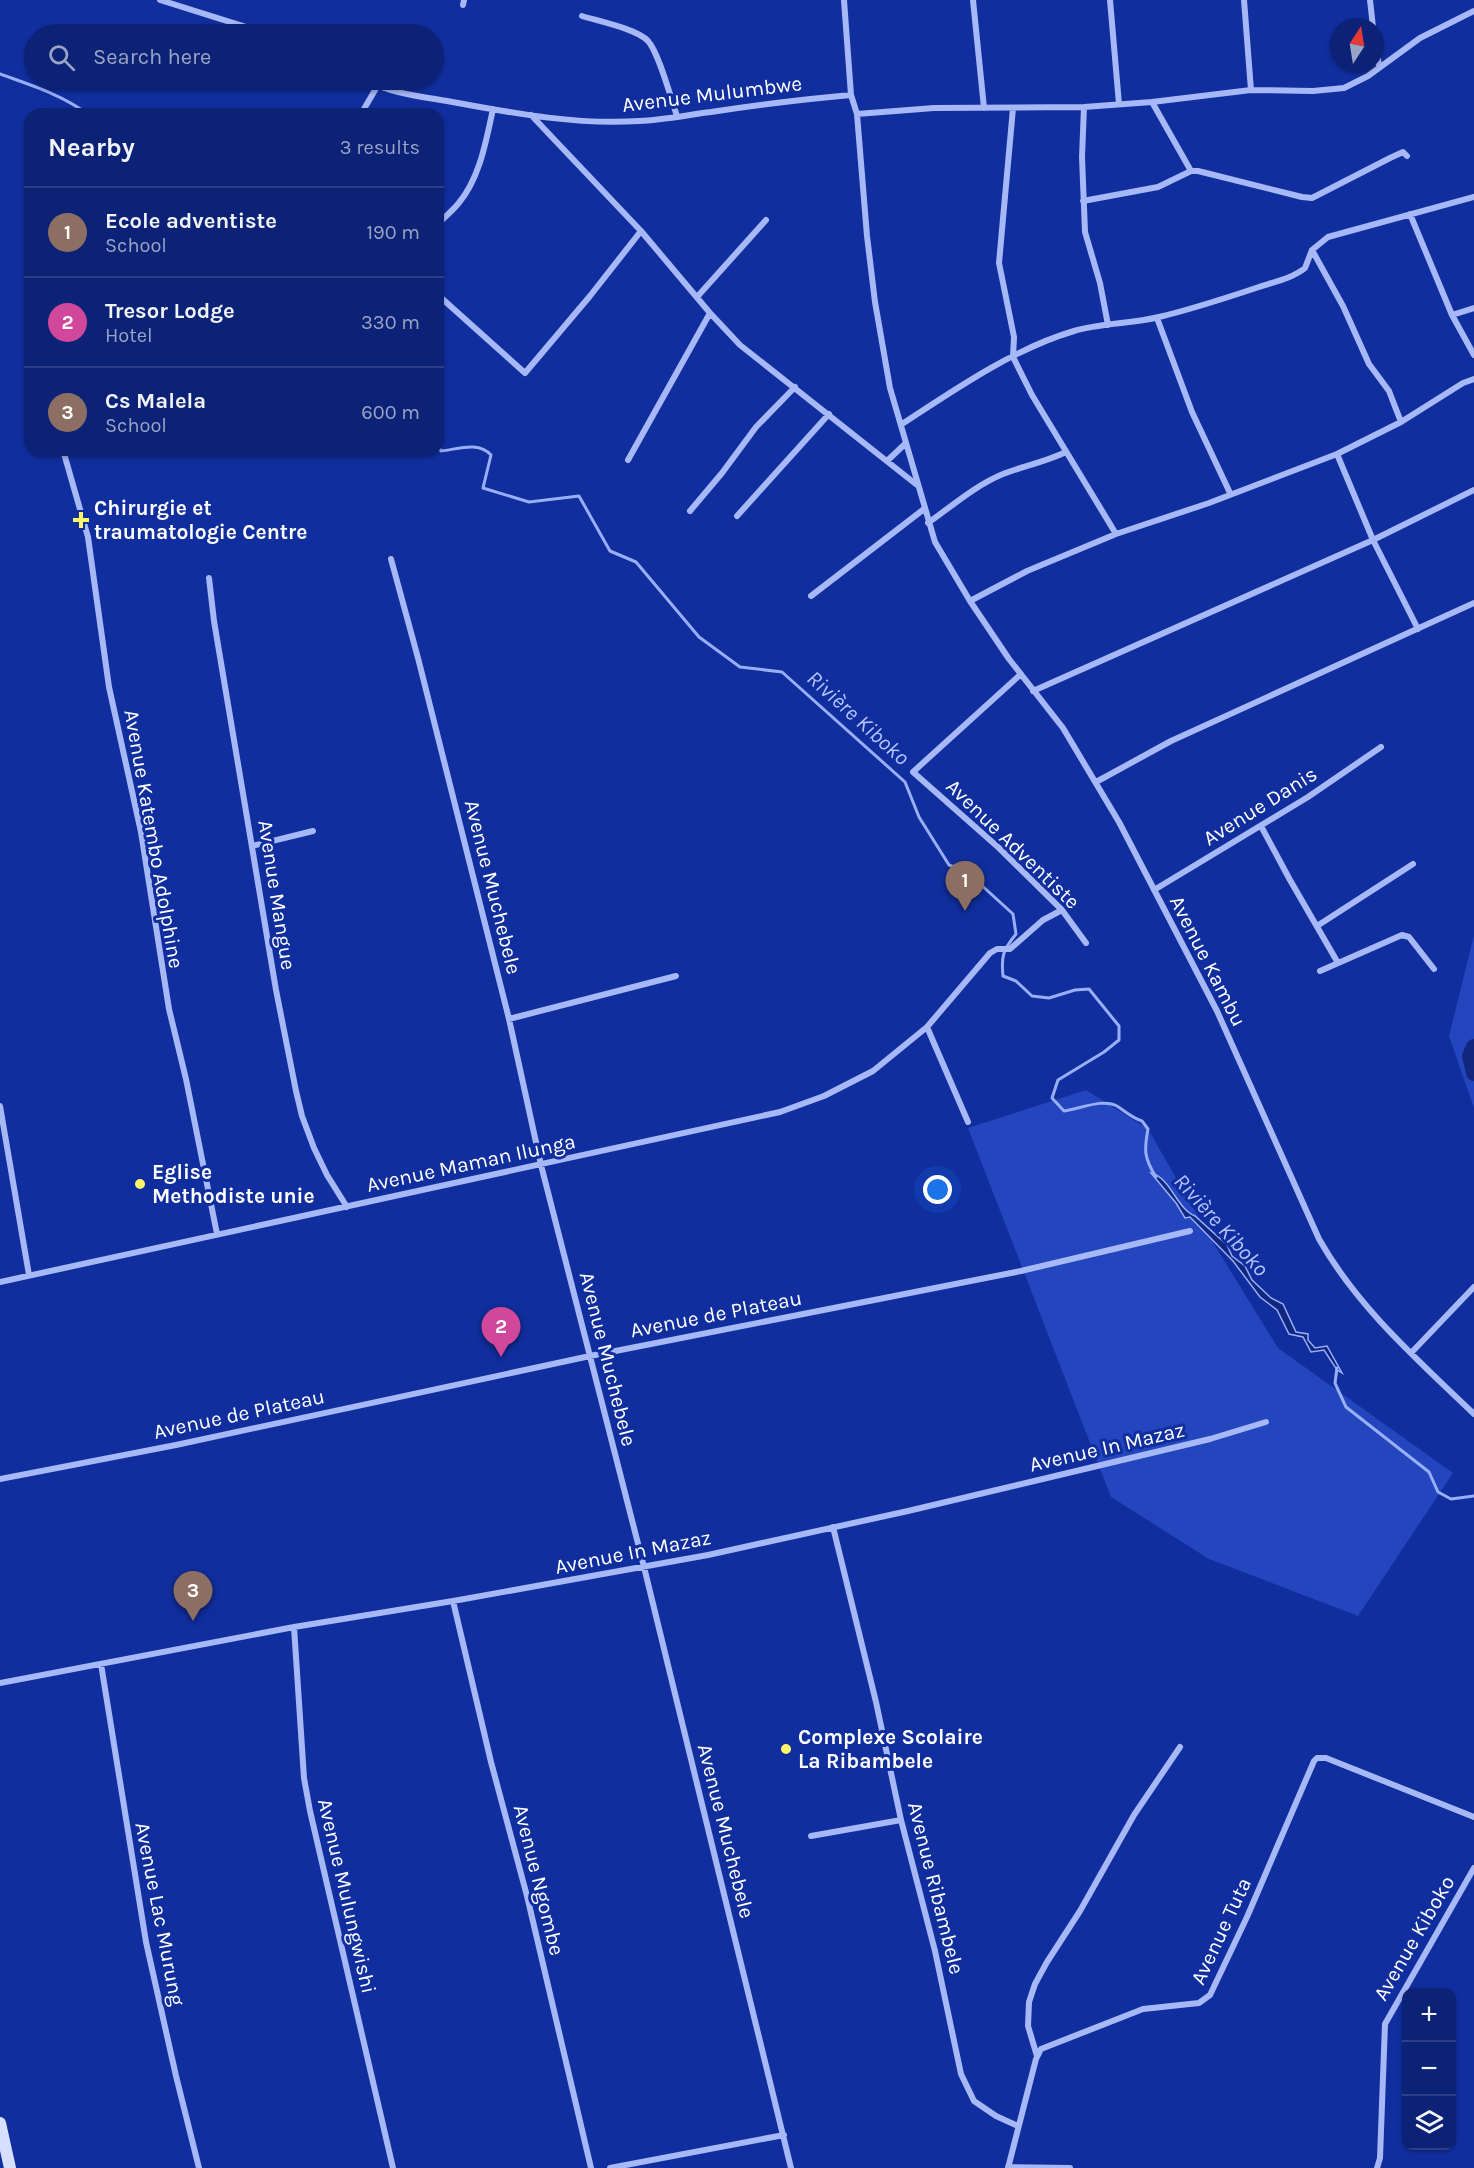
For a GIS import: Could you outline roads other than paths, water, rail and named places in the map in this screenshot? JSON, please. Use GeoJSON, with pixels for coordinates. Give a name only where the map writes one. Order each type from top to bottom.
{"type":"FeatureCollection","features":[{"type":"Feature","properties":{"kind":"main road"},"geometry":{"type":"LineString","coordinates":[[0,2123],[10,2168]]}},
{"type":"Feature","properties":{"kind":"street"},"geometry":{"type":"LineString","coordinates":[[160,0],[236,24]]}},
{"type":"Feature","properties":{"kind":"street","name":"Avenue Kambu"},"geometry":{"type":"LineString","coordinates":[[844,0],[851,96],[857,114],[867,236],[875,302],[890,388],[902,424],[924,510],[942,557],[1033,691],[1063,728],[1096,782],[1217,1011],[1328,1255],[1350,1288],[1411,1353],[1474,1414]]}},
{"type":"Feature","properties":{"kind":"street"},"geometry":{"type":"LineString","coordinates":[[973,0],[984,108]]}},
{"type":"Feature","properties":{"kind":"street"},"geometry":{"type":"LineString","coordinates":[[1110,0],[1119,104]]}},
{"type":"Feature","properties":{"kind":"street"},"geometry":{"type":"LineString","coordinates":[[1244,0],[1251,90]]}},
{"type":"Feature","properties":{"kind":"street"},"geometry":{"type":"LineString","coordinates":[[1370,0],[1372,18]]}},
{"type":"Feature","properties":{"kind":"street"},"geometry":{"type":"LineString","coordinates":[[1384,63],[1420,38],[1474,11]]}},
{"type":"Feature","properties":{"kind":"street"},"geometry":{"type":"LineString","coordinates":[[582,16],[633,33],[648,41],[676,116]]}},
{"type":"Feature","properties":{"kind":"street"},"geometry":{"type":"LineString","coordinates":[[857,114],[919,109],[1084,107],[1152,102],[1251,90],[1313,91],[1344,88],[1372,72]]}},
{"type":"Feature","properties":{"kind":"street"},"geometry":{"type":"LineString","coordinates":[[365,108],[376,90]]}},
{"type":"Feature","properties":{"kind":"street","name":"Avenue Mulumbwe"},"geometry":{"type":"LineString","coordinates":[[392,90],[531,115],[610,122],[638,121],[797,100],[851,96]]}},
{"type":"Feature","properties":{"kind":"street"},"geometry":{"type":"LineString","coordinates":[[1152,102],[1191,171]]}},
{"type":"Feature","properties":{"kind":"street"},"geometry":{"type":"LineString","coordinates":[[1084,107],[1082,158],[1085,232],[1100,283],[1108,325]]}},
{"type":"Feature","properties":{"kind":"street"},"geometry":{"type":"LineString","coordinates":[[1012,108],[999,263],[1014,337],[1013,357],[1032,395],[1116,534]]}},
{"type":"Feature","properties":{"kind":"street"},"geometry":{"type":"LineString","coordinates":[[444,218],[459,203],[476,173],[493,109]]}},
{"type":"Feature","properties":{"kind":"street"},"geometry":{"type":"LineString","coordinates":[[531,115],[641,231],[740,345],[918,486]]}},
{"type":"Feature","properties":{"kind":"street"},"geometry":{"type":"LineString","coordinates":[[1083,201],[1158,187],[1191,171],[1211,173],[1311,198],[1403,152],[1407,156]]}},
{"type":"Feature","properties":{"kind":"street"},"geometry":{"type":"LineString","coordinates":[[902,424],[973,377],[1072,332],[1157,318],[1295,275],[1305,268],[1312,250],[1333,235],[1474,197]]}},
{"type":"Feature","properties":{"kind":"street"},"geometry":{"type":"LineString","coordinates":[[1410,214],[1452,315],[1474,355]]}},
{"type":"Feature","properties":{"kind":"street"},"geometry":{"type":"LineString","coordinates":[[697,297],[766,220]]}},
{"type":"Feature","properties":{"kind":"street"},"geometry":{"type":"LineString","coordinates":[[444,300],[525,373],[641,231]]}},
{"type":"Feature","properties":{"kind":"street"},"geometry":{"type":"LineString","coordinates":[[1312,250],[1343,306],[1369,364],[1389,391],[1401,422]]}},
{"type":"Feature","properties":{"kind":"street"},"geometry":{"type":"LineString","coordinates":[[1452,315],[1474,308]]}},
{"type":"Feature","properties":{"kind":"street"},"geometry":{"type":"LineString","coordinates":[[628,460],[710,313]]}},
{"type":"Feature","properties":{"kind":"street"},"geometry":{"type":"LineString","coordinates":[[1157,318],[1192,412],[1230,494]]}},
{"type":"Feature","properties":{"kind":"street"},"geometry":{"type":"LineString","coordinates":[[970,601],[1027,571],[1116,534],[1176,515],[1337,454],[1401,422],[1463,383],[1474,379]]}},
{"type":"Feature","properties":{"kind":"street"},"geometry":{"type":"LineString","coordinates":[[690,511],[756,427],[795,387]]}},
{"type":"Feature","properties":{"kind":"street"},"geometry":{"type":"LineString","coordinates":[[737,516],[829,414]]}},
{"type":"Feature","properties":{"kind":"street"},"geometry":{"type":"LineString","coordinates":[[887,461],[906,443]]}},
{"type":"Feature","properties":{"kind":"street"},"geometry":{"type":"LineString","coordinates":[[928,523],[982,485],[1002,475],[1066,452]]}},
{"type":"Feature","properties":{"kind":"street"},"geometry":{"type":"LineString","coordinates":[[1337,454],[1373,540],[1418,629]]}},
{"type":"Feature","properties":{"kind":"street","name":"Avenue Katembo Adolphine"},"geometry":{"type":"LineString","coordinates":[[65,456],[88,537],[109,687],[141,832],[169,1009],[186,1079],[217,1234]]}},
{"type":"Feature","properties":{"kind":"street"},"geometry":{"type":"LineString","coordinates":[[1033,691],[1373,540],[1474,490]]}},
{"type":"Feature","properties":{"kind":"street"},"geometry":{"type":"LineString","coordinates":[[811,596],[924,510]]}},
{"type":"Feature","properties":{"kind":"street","name":"Avenue Muchebele"},"geometry":{"type":"LineString","coordinates":[[391,559],[509,1019],[541,1165],[644,1567],[653,1613],[791,2168]]}},
{"type":"Feature","properties":{"kind":"street","name":"Avenue Mangue"},"geometry":{"type":"LineString","coordinates":[[209,578],[214,621],[276,990],[302,1116],[327,1175],[347,1207]]}},
{"type":"Feature","properties":{"kind":"street"},"geometry":{"type":"LineString","coordinates":[[1096,782],[1171,741],[1474,603]]}},
{"type":"Feature","properties":{"kind":"street","name":"Avenue Adventiste"},"geometry":{"type":"LineString","coordinates":[[1021,674],[913,772],[999,848],[1062,910],[1086,942]]}},
{"type":"Feature","properties":{"kind":"street","name":"Avenue Danis"},"geometry":{"type":"LineString","coordinates":[[1154,890],[1308,797],[1381,747]]}},
{"type":"Feature","properties":{"kind":"street"},"geometry":{"type":"LineString","coordinates":[[1261,826],[1338,963]]}},
{"type":"Feature","properties":{"kind":"street"},"geometry":{"type":"LineString","coordinates":[[252,846],[313,831]]}},
{"type":"Feature","properties":{"kind":"street"},"geometry":{"type":"LineString","coordinates":[[1317,926],[1413,864]]}},
{"type":"Feature","properties":{"kind":"street","name":"Avenue Maman Ilunga"},"geometry":{"type":"LineString","coordinates":[[0,1282],[780,1112],[862,1078],[927,1027],[990,953],[998,949],[1004,950],[1020,942],[1043,920],[1062,910]]}},
{"type":"Feature","properties":{"kind":"street"},"geometry":{"type":"LineString","coordinates":[[1320,971],[1402,936],[1409,937],[1434,969]]}},
{"type":"Feature","properties":{"kind":"street"},"geometry":{"type":"LineString","coordinates":[[509,1019],[676,976]]}},
{"type":"Feature","properties":{"kind":"street"},"geometry":{"type":"LineString","coordinates":[[927,1027],[968,1122]]}},
{"type":"Feature","properties":{"kind":"street"},"geometry":{"type":"LineString","coordinates":[[0,1106],[29,1275]]}},
{"type":"Feature","properties":{"kind":"street","name":"Avenue de Plateau"},"geometry":{"type":"LineString","coordinates":[[0,1479],[176,1445],[590,1356],[1021,1271],[1190,1231]]}},
{"type":"Feature","properties":{"kind":"street"},"geometry":{"type":"LineString","coordinates":[[1411,1353],[1474,1287]]}},
{"type":"Feature","properties":{"kind":"street","name":"Avenue In Mazaz"},"geometry":{"type":"LineString","coordinates":[[0,1683],[294,1627],[644,1567],[833,1527],[1136,1457],[1210,1439],[1266,1422]]}},
{"type":"Feature","properties":{"kind":"street","name":"Avenue Ribambele"},"geometry":{"type":"LineString","coordinates":[[833,1527],[966,2086],[971,2097],[980,2105],[1018,2126]]}},
{"type":"Feature","properties":{"kind":"street","name":"Avenue Ngombe"},"geometry":{"type":"LineString","coordinates":[[453,1601],[491,1762],[527,1896],[591,2168]]}},
{"type":"Feature","properties":{"kind":"street","name":"Avenue Mulungwishi"},"geometry":{"type":"LineString","coordinates":[[294,1627],[304,1778],[310,1811],[393,2168]]}},
{"type":"Feature","properties":{"kind":"street","name":"Avenue Lac Murung"},"geometry":{"type":"LineString","coordinates":[[101,1665],[146,1942],[199,2168]]}},
{"type":"Feature","properties":{"kind":"street"},"geometry":{"type":"LineString","coordinates":[[1070,2168],[1008,2167],[1037,2056],[1028,2026],[1029,2002],[1035,1984],[1047,1962],[1080,1911],[1134,1815],[1180,1747]]}},
{"type":"Feature","properties":{"kind":"street","name":"Avenue Tuta"},"geometry":{"type":"LineString","coordinates":[[1037,2056],[1045,2046],[1138,2011],[1153,2007],[1200,2003],[1207,1999],[1247,1917],[1317,1758],[1326,1758],[1474,1816]]}},
{"type":"Feature","properties":{"kind":"street"},"geometry":{"type":"LineString","coordinates":[[812,1836],[901,1820]]}},
{"type":"Feature","properties":{"kind":"street","name":"Avenue Kiboko"},"geometry":{"type":"LineString","coordinates":[[1377,2168],[1380,2158],[1385,2024],[1474,1868]]}},
{"type":"Feature","properties":{"kind":"street"},"geometry":{"type":"LineString","coordinates":[[610,2168],[784,2135]]}},
{"type":"Feature","properties":{"kind":"waterway","name":"Rivière Kiboko"},"geometry":{"type":"LineString","coordinates":[[0,74],[24,83]]}},
{"type":"Feature","properties":{"kind":"waterway","name":"Rivière Kiboko"},"geometry":{"type":"LineString","coordinates":[[42,90],[79,108]]}},
{"type":"Feature","properties":{"kind":"waterway","name":"Rivière Kiboko"},"geometry":{"type":"LineString","coordinates":[[444,451],[474,447],[491,455],[483,488],[529,502],[579,496],[610,551],[636,562],[699,637],[740,667],[782,672],[905,782],[919,817],[949,865],[967,872],[1013,914],[1016,934],[1004,954],[1003,976],[1016,981],[1032,996],[1049,998],[1075,990],[1089,989],[1119,1026],[1119,1040],[1104,1052],[1058,1080],[1052,1098],[1064,1111],[1105,1103],[1117,1106],[1142,1121],[1148,1129],[1147,1159],[1156,1177]]}},
{"type":"Feature","properties":{"kind":"waterway"},"geometry":{"type":"LineString","coordinates":[[1474,1047],[1470,1056],[1474,1073]]}},
{"type":"Feature","properties":{"kind":"waterway","name":"Rivière Kiboko"},"geometry":{"type":"LineString","coordinates":[[1337,1368],[1335,1383],[1346,1407],[1429,1472],[1438,1492],[1451,1499],[1474,1496]]}},
{"type":"Feature","properties":{"kind":"place","name":"Chirurgie et traumatologie Centre"},"geometry":{"type":"Point","coordinates":[81,520]}},
{"type":"Feature","properties":{"kind":"place","name":"Ecole adventiste"},"geometry":{"type":"Point","coordinates":[965,911]}},
{"type":"Feature","properties":{"kind":"place","name":"Eglise Methodiste unie"},"geometry":{"type":"Point","coordinates":[140,1184]}},
{"type":"Feature","properties":{"kind":"place","name":"Tresor Lodge"},"geometry":{"type":"Point","coordinates":[501,1357]}},
{"type":"Feature","properties":{"kind":"place","name":"Cs Malela"},"geometry":{"type":"Point","coordinates":[193,1621]}},
{"type":"Feature","properties":{"kind":"place","name":"Complexe Scolaire La Ribambele"},"geometry":{"type":"Point","coordinates":[786,1749]}}]}
